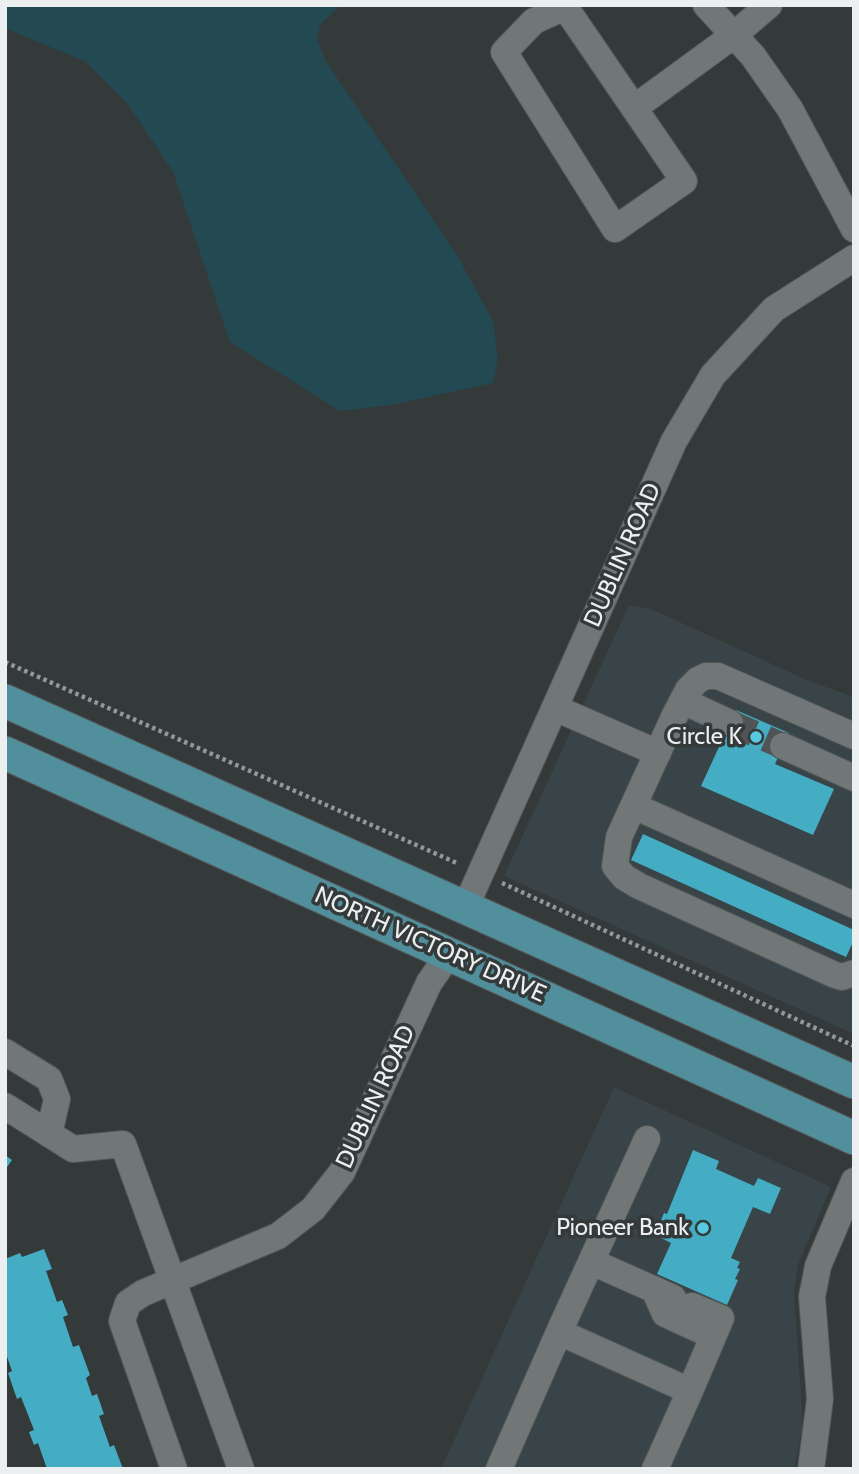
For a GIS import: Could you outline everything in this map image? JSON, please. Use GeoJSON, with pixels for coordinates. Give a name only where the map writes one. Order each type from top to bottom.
{"type":"FeatureCollection","features":[{"type":"Feature","properties":{"kind":"main road","name":"NORTH VICTORY DRIVE"},"geometry":{"type":"LineString","coordinates":[[5,701],[854,1082]]}},
{"type":"Feature","properties":{"kind":"main road","name":"NORTH VICTORY DRIVE"},"geometry":{"type":"LineString","coordinates":[[5,753],[854,1138]]}},
{"type":"Feature","properties":{"kind":"street"},"geometry":{"type":"LineString","coordinates":[[706,5],[753,56],[790,109],[854,229]]}},
{"type":"Feature","properties":{"kind":"street"},"geometry":{"type":"LineString","coordinates":[[634,108],[734,35],[769,5]]}},
{"type":"Feature","properties":{"kind":"street"},"geometry":{"type":"LineString","coordinates":[[565,8],[684,181],[615,229],[504,52],[529,13],[565,8]]}},
{"type":"Feature","properties":{"kind":"street","name":"DUBLIN ROAD"},"geometry":{"type":"LineString","coordinates":[[466,908],[674,441],[713,375],[774,309],[854,258]]}},
{"type":"Feature","properties":{"kind":"street"},"geometry":{"type":"LineString","coordinates":[[854,736],[718,676],[706,676],[698,680],[683,701],[619,837],[615,854],[615,866],[624,877],[639,886],[835,975],[842,977],[854,973]]}},
{"type":"Feature","properties":{"kind":"street"},"geometry":{"type":"LineString","coordinates":[[683,701],[730,723]]}},
{"type":"Feature","properties":{"kind":"street"},"geometry":{"type":"LineString","coordinates":[[555,708],[658,753]]}},
{"type":"Feature","properties":{"kind":"street"},"geometry":{"type":"LineString","coordinates":[[783,746],[854,778]]}},
{"type":"Feature","properties":{"kind":"street"},"geometry":{"type":"LineString","coordinates":[[634,806],[854,905]]}},
{"type":"Feature","properties":{"kind":"street","name":"DUBLIN ROAD"},"geometry":{"type":"LineString","coordinates":[[174,1469],[122,1321],[128,1303],[144,1293],[278,1236],[313,1209],[342,1172],[429,983],[449,954]]}},
{"type":"Feature","properties":{"kind":"street"},"geometry":{"type":"LineString","coordinates":[[5,1052],[48,1079],[57,1099],[49,1135]]}},
{"type":"Feature","properties":{"kind":"street"},"geometry":{"type":"LineString","coordinates":[[5,1106],[73,1149],[123,1144],[241,1469]]}},
{"type":"Feature","properties":{"kind":"street"},"geometry":{"type":"LineString","coordinates":[[499,1469],[647,1139]]}},
{"type":"Feature","properties":{"kind":"street"},"geometry":{"type":"LineString","coordinates":[[811,1469],[820,1399],[811,1297],[818,1266],[854,1181]]}},
{"type":"Feature","properties":{"kind":"street"},"geometry":{"type":"LineString","coordinates":[[592,1262],[721,1318],[655,1469]]}},
{"type":"Feature","properties":{"kind":"street"},"geometry":{"type":"LineString","coordinates":[[673,1298],[665,1314],[713,1336]]}},
{"type":"Feature","properties":{"kind":"street"},"geometry":{"type":"LineString","coordinates":[[559,1332],[690,1391]]}},
{"type":"Feature","properties":{"kind":"path"},"geometry":{"type":"LineString","coordinates":[[5,662],[481,874],[854,1046]]}},
{"type":"Feature","properties":{"kind":"shaded area"},"geometry":{"type":"Polygon","coordinates":[[[5,5],[341,5],[320,25],[317,39],[325,60],[457,255],[493,321],[498,359],[493,383],[391,405],[340,411],[230,342],[173,172],[127,103],[86,62],[5,28],[5,5]]]}},
{"type":"Feature","properties":{"kind":"shaded area"},"geometry":{"type":"Polygon","coordinates":[[[629,605],[651,609],[807,680],[854,697],[854,1034],[504,876],[629,605]]]}},
{"type":"Feature","properties":{"kind":"shaded area"},"geometry":{"type":"Polygon","coordinates":[[[614,1087],[831,1187],[798,1265],[794,1292],[803,1425],[794,1469],[441,1469],[614,1087]]]}},
{"type":"Feature","properties":{"kind":"building","name":"Circle K"},"geometry":{"type":"Polygon","coordinates":[[[736,710],[789,733],[775,764],[834,789],[813,835],[701,786],[736,710]]]}},
{"type":"Feature","properties":{"kind":"building"},"geometry":{"type":"Polygon","coordinates":[[[643,834],[854,930],[854,940],[846,957],[631,860],[643,834]]]}},
{"type":"Feature","properties":{"kind":"building","name":"Pioneer Bank"},"geometry":{"type":"Polygon","coordinates":[[[693,1150],[719,1161],[716,1169],[754,1186],[758,1178],[781,1188],[770,1214],[753,1207],[731,1258],[740,1262],[737,1268],[740,1269],[727,1305],[657,1274],[671,1243],[661,1238],[665,1230],[658,1227],[664,1213],[667,1214],[693,1150]]]}},
{"type":"Feature","properties":{"kind":"building"},"geometry":{"type":"Polygon","coordinates":[[[5,1155],[12,1160],[5,1170],[5,1155]]]}},
{"type":"Feature","properties":{"kind":"building"},"geometry":{"type":"Polygon","coordinates":[[[44,1249],[52,1269],[46,1271],[57,1302],[62,1300],[68,1315],[63,1317],[73,1347],[79,1345],[90,1375],[86,1378],[92,1396],[97,1394],[104,1414],[99,1416],[110,1447],[114,1445],[123,1469],[47,1469],[38,1443],[34,1445],[29,1432],[34,1430],[21,1397],[17,1399],[8,1373],[12,1371],[5,1351],[5,1259],[20,1253],[22,1257],[44,1249]]]}},
{"type":"Feature","properties":{"kind":"tunnel"},"geometry":{"type":"LineString","coordinates":[[730,723],[783,746]]}},
{"type":"Feature","properties":{"kind":"place","name":"Circle K"},"geometry":{"type":"Point","coordinates":[756,737]}},
{"type":"Feature","properties":{"kind":"place","name":"Pioneer Bank"},"geometry":{"type":"Point","coordinates":[703,1228]}}]}
